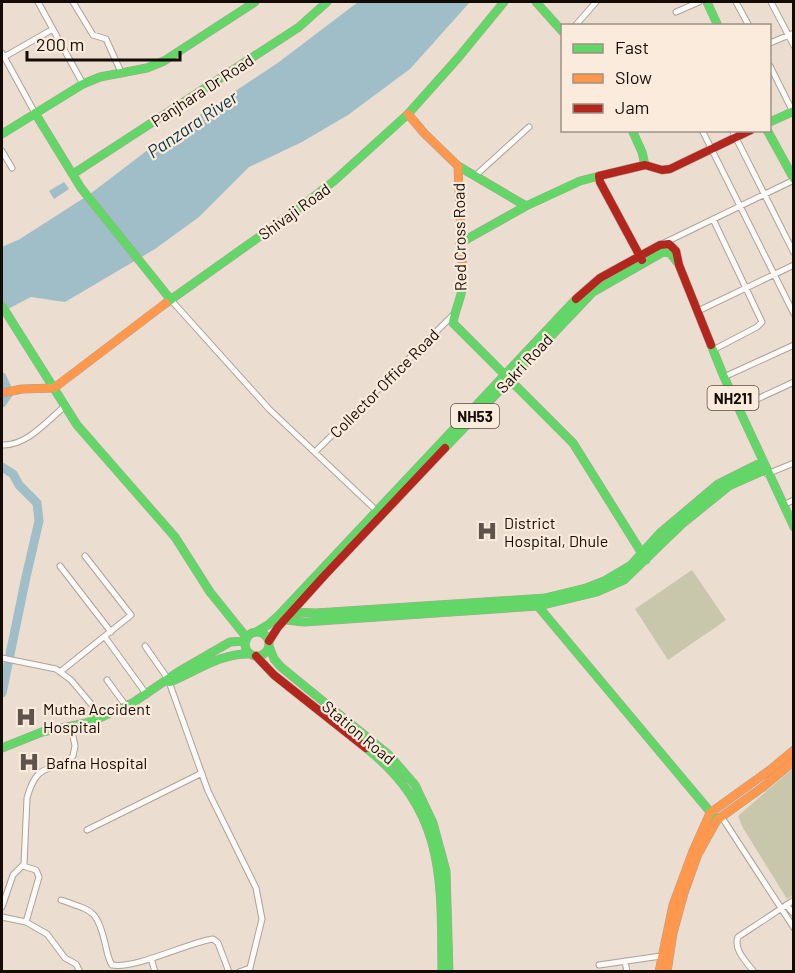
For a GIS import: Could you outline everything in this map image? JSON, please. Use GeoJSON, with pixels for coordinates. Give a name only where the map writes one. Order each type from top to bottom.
{"type":"FeatureCollection","features":[{"type":"Feature","properties":{"kind":"street"},"geometry":{"type":"LineString","coordinates":[[38,2],[84,84]]}},
{"type":"Feature","properties":{"kind":"street"},"geometry":{"type":"LineString","coordinates":[[73,2],[93,35],[106,39],[120,72]]}},
{"type":"Feature","properties":{"kind":"street"},"geometry":{"type":"LineString","coordinates":[[2,134],[84,84],[120,72],[147,68],[164,61],[255,2]]}},
{"type":"Feature","properties":{"kind":"street","name":"Panjhara Dr Road"},"geometry":{"type":"LineString","coordinates":[[73,174],[299,27],[327,2]]}},
{"type":"Feature","properties":{"kind":"street","name":"Shivaji Road"},"geometry":{"type":"LineString","coordinates":[[54,388],[168,296],[294,212],[334,181],[408,114],[504,2]]}},
{"type":"Feature","properties":{"kind":"street"},"geometry":{"type":"LineString","coordinates":[[536,2],[561,30]]}},
{"type":"Feature","properties":{"kind":"street"},"geometry":{"type":"LineString","coordinates":[[577,24],[596,2]]}},
{"type":"Feature","properties":{"kind":"street"},"geometry":{"type":"LineString","coordinates":[[676,12],[699,2]]}},
{"type":"Feature","properties":{"kind":"street"},"geometry":{"type":"LineString","coordinates":[[707,2],[717,24]]}},
{"type":"Feature","properties":{"kind":"street"},"geometry":{"type":"LineString","coordinates":[[736,2],[748,24]]}},
{"type":"Feature","properties":{"kind":"street"},"geometry":{"type":"LineString","coordinates":[[771,2],[791,34],[794,45]]}},
{"type":"Feature","properties":{"kind":"street"},"geometry":{"type":"LineString","coordinates":[[53,29],[2,55],[34,113],[81,188],[168,296],[269,409],[379,513]]}},
{"type":"Feature","properties":{"kind":"street"},"geometry":{"type":"LineString","coordinates":[[771,43],[791,34]]}},
{"type":"Feature","properties":{"kind":"street"},"geometry":{"type":"LineString","coordinates":[[771,68],[793,112],[771,122]]}},
{"type":"Feature","properties":{"kind":"street","name":"Red Cross Road"},"geometry":{"type":"LineString","coordinates":[[408,114],[458,166],[463,290],[454,314],[455,325],[573,443],[644,557]]}},
{"type":"Feature","properties":{"kind":"street"},"geometry":{"type":"LineString","coordinates":[[475,176],[529,127]]}},
{"type":"Feature","properties":{"kind":"street"},"geometry":{"type":"LineString","coordinates":[[703,132],[794,314]]}},
{"type":"Feature","properties":{"kind":"street"},"geometry":{"type":"LineString","coordinates":[[642,259],[660,245],[794,180],[768,132]]}},
{"type":"Feature","properties":{"kind":"street"},"geometry":{"type":"LineString","coordinates":[[635,133],[645,165]]}},
{"type":"Feature","properties":{"kind":"street"},"geometry":{"type":"LineString","coordinates":[[460,243],[526,206],[579,181],[645,165],[662,170],[670,169],[712,149],[734,134],[794,253]]}},
{"type":"Feature","properties":{"kind":"street"},"geometry":{"type":"LineString","coordinates":[[2,151],[12,168]]}},
{"type":"Feature","properties":{"kind":"street"},"geometry":{"type":"LineString","coordinates":[[458,166],[526,206]]}},
{"type":"Feature","properties":{"kind":"street"},"geometry":{"type":"LineString","coordinates":[[599,176],[600,182],[642,259]]}},
{"type":"Feature","properties":{"kind":"street"},"geometry":{"type":"LineString","coordinates":[[713,219],[762,319],[762,324],[713,350]]}},
{"type":"Feature","properties":{"kind":"street"},"geometry":{"type":"LineString","coordinates":[[660,245],[672,246],[676,251],[679,265]]}},
{"type":"Feature","properties":{"kind":"street"},"geometry":{"type":"LineString","coordinates":[[2,748],[42,732],[102,717],[126,706],[230,642],[246,640],[268,625],[379,513],[590,285],[642,259],[658,254],[668,252],[679,265]]}},
{"type":"Feature","properties":{"kind":"street","name":"NH211"},"geometry":{"type":"LineString","coordinates":[[679,265],[724,377],[794,527]]}},
{"type":"Feature","properties":{"kind":"street"},"geometry":{"type":"LineString","coordinates":[[698,311],[794,265]]}},
{"type":"Feature","properties":{"kind":"street"},"geometry":{"type":"LineString","coordinates":[[2,306],[87,438],[175,537],[210,592],[246,640],[246,647],[253,655]]}},
{"type":"Feature","properties":{"kind":"street","name":"Collector Office Road"},"geometry":{"type":"LineString","coordinates":[[315,452],[454,314]]}},
{"type":"Feature","properties":{"kind":"street"},"geometry":{"type":"LineString","coordinates":[[724,377],[794,345]]}},
{"type":"Feature","properties":{"kind":"street"},"geometry":{"type":"LineString","coordinates":[[738,408],[794,382]]}},
{"type":"Feature","properties":{"kind":"street"},"geometry":{"type":"LineString","coordinates":[[2,393],[22,389],[54,388]]}},
{"type":"Feature","properties":{"kind":"street"},"geometry":{"type":"LineString","coordinates":[[2,445],[19,443],[65,406]]}},
{"type":"Feature","properties":{"kind":"street"},"geometry":{"type":"LineString","coordinates":[[286,620],[303,622],[539,606],[612,587],[624,580],[644,557],[660,533],[717,484],[765,469],[794,463]]}},
{"type":"Feature","properties":{"kind":"street"},"geometry":{"type":"LineString","coordinates":[[783,505],[794,500]]}},
{"type":"Feature","properties":{"kind":"street"},"geometry":{"type":"LineString","coordinates":[[167,682],[183,677],[230,654],[264,654],[292,612],[379,513]]}},
{"type":"Feature","properties":{"kind":"street"},"geometry":{"type":"LineString","coordinates":[[60,672],[130,618],[132,614],[85,556]]}},
{"type":"Feature","properties":{"kind":"street"},"geometry":{"type":"LineString","coordinates":[[292,612],[316,613],[532,599],[560,595],[604,581],[644,557]]}},
{"type":"Feature","properties":{"kind":"street"},"geometry":{"type":"LineString","coordinates":[[60,566],[111,632]]}},
{"type":"Feature","properties":{"kind":"street"},"geometry":{"type":"LineString","coordinates":[[532,599],[702,799],[710,813],[719,818],[783,907],[794,928]]}},
{"type":"Feature","properties":{"kind":"street"},"geometry":{"type":"LineString","coordinates":[[454,603],[454,612]]}},
{"type":"Feature","properties":{"kind":"street"},"geometry":{"type":"LineString","coordinates":[[256,632],[264,634],[269,644]]}},
{"type":"Feature","properties":{"kind":"street"},"geometry":{"type":"LineString","coordinates":[[105,637],[147,694]]}},
{"type":"Feature","properties":{"kind":"street","name":"Station Road"},"geometry":{"type":"LineString","coordinates":[[269,644],[281,667],[389,755],[413,783],[433,823],[446,871],[442,972]]}},
{"type":"Feature","properties":{"kind":"street"},"geometry":{"type":"LineString","coordinates":[[145,646],[167,682],[208,791],[256,888],[262,919],[249,970],[239,972]]}},
{"type":"Feature","properties":{"kind":"street","name":"Station Road"},"geometry":{"type":"LineString","coordinates":[[253,655],[274,675],[385,763],[401,782],[427,825],[436,854],[444,886],[449,972]]}},
{"type":"Feature","properties":{"kind":"street"},"geometry":{"type":"LineString","coordinates":[[2,658],[31,663],[60,672],[71,680],[102,717]]}},
{"type":"Feature","properties":{"kind":"street"},"geometry":{"type":"LineString","coordinates":[[107,680],[126,706]]}},
{"type":"Feature","properties":{"kind":"street"},"geometry":{"type":"LineString","coordinates":[[2,907],[13,875],[23,866],[27,798],[30,789],[45,768],[74,756],[75,746],[71,726]]}},
{"type":"Feature","properties":{"kind":"street"},"geometry":{"type":"LineString","coordinates":[[659,972],[679,886],[710,813],[794,750]]}},
{"type":"Feature","properties":{"kind":"street"},"geometry":{"type":"LineString","coordinates":[[667,972],[673,929],[680,904],[703,845],[719,818],[763,787],[794,760]]}},
{"type":"Feature","properties":{"kind":"street"},"geometry":{"type":"LineString","coordinates":[[87,830],[202,773]]}},
{"type":"Feature","properties":{"kind":"street"},"geometry":{"type":"LineString","coordinates":[[23,866],[36,870],[39,877],[26,922]]}},
{"type":"Feature","properties":{"kind":"street"},"geometry":{"type":"LineString","coordinates":[[61,900],[90,910],[95,915],[112,965],[119,966],[151,958],[213,939],[218,944],[229,972]]}},
{"type":"Feature","properties":{"kind":"street"},"geometry":{"type":"LineString","coordinates":[[754,972],[737,948],[738,937],[794,900]]}},
{"type":"Feature","properties":{"kind":"street"},"geometry":{"type":"LineString","coordinates":[[783,907],[794,914]]}},
{"type":"Feature","properties":{"kind":"street"},"geometry":{"type":"LineString","coordinates":[[2,917],[26,922],[47,934],[65,958],[76,964],[80,972]]}},
{"type":"Feature","properties":{"kind":"street"},"geometry":{"type":"LineString","coordinates":[[599,965],[661,956]]}},
{"type":"Feature","properties":{"kind":"street"},"geometry":{"type":"LineString","coordinates":[[151,958],[154,972]]}},
{"type":"Feature","properties":{"kind":"street"},"geometry":{"type":"LineString","coordinates":[[625,961],[627,972]]}},
{"type":"Feature","properties":{"kind":"green space"},"geometry":{"type":"Polygon","coordinates":[[[692,570],[726,620],[668,660],[635,609],[692,570]]]}},
{"type":"Feature","properties":{"kind":"green space"},"geometry":{"type":"Polygon","coordinates":[[[793,768],[793,895],[787,899],[738,816],[793,768]]]}},
{"type":"Feature","properties":{"kind":"water","name":"Panzara River"},"geometry":{"type":"Polygon","coordinates":[[[358,2],[470,2],[410,69],[348,115],[302,142],[249,167],[199,217],[155,249],[65,302],[31,297],[2,312],[2,247],[20,239],[90,194],[153,146],[279,62],[358,2]]]}},
{"type":"Feature","properties":{"kind":"water"},"geometry":{"type":"Polygon","coordinates":[[[64,182],[69,189],[54,199],[49,191],[64,182]]]}},
{"type":"Feature","properties":{"kind":"waterway"},"geometry":{"type":"LineString","coordinates":[[2,377],[9,393],[2,403]]}},
{"type":"Feature","properties":{"kind":"waterway"},"geometry":{"type":"LineString","coordinates":[[2,467],[13,474],[19,485],[37,503],[39,521],[2,693]]}},
{"type":"Feature","properties":{"kind":"traffic: fast"},"geometry":{"type":"LineString","coordinates":[[2,134],[83,84],[100,77],[147,68],[164,61],[255,2]]}},
{"type":"Feature","properties":{"kind":"traffic: fast"},"geometry":{"type":"LineString","coordinates":[[73,174],[299,27],[327,2]]}},
{"type":"Feature","properties":{"kind":"traffic: fast"},"geometry":{"type":"LineString","coordinates":[[166,303],[334,181],[408,114],[504,2]]}},
{"type":"Feature","properties":{"kind":"traffic: fast"},"geometry":{"type":"LineString","coordinates":[[536,2],[561,30]]}},
{"type":"Feature","properties":{"kind":"traffic: fast"},"geometry":{"type":"LineString","coordinates":[[707,2],[717,24]]}},
{"type":"Feature","properties":{"kind":"traffic: fast"},"geometry":{"type":"LineString","coordinates":[[771,122],[794,111]]}},
{"type":"Feature","properties":{"kind":"traffic: fast"},"geometry":{"type":"LineString","coordinates":[[35,113],[81,188],[171,300]]}},
{"type":"Feature","properties":{"kind":"traffic: fast"},"geometry":{"type":"LineString","coordinates":[[633,132],[645,165]]}},
{"type":"Feature","properties":{"kind":"traffic: fast"},"geometry":{"type":"LineString","coordinates":[[768,132],[794,179]]}},
{"type":"Feature","properties":{"kind":"traffic: fast"},"geometry":{"type":"LineString","coordinates":[[458,166],[526,206],[580,181],[599,176]]}},
{"type":"Feature","properties":{"kind":"traffic: fast"},"geometry":{"type":"LineString","coordinates":[[460,243],[526,206]]}},
{"type":"Feature","properties":{"kind":"traffic: fast"},"geometry":{"type":"LineString","coordinates":[[445,448],[593,292],[663,252],[670,253],[677,262]]}},
{"type":"Feature","properties":{"kind":"traffic: fast"},"geometry":{"type":"LineString","coordinates":[[463,281],[453,323],[573,443],[646,560]]}},
{"type":"Feature","properties":{"kind":"traffic: fast"},"geometry":{"type":"LineString","coordinates":[[256,632],[279,615],[576,299]]}},
{"type":"Feature","properties":{"kind":"traffic: fast"},"geometry":{"type":"LineString","coordinates":[[2,306],[77,425],[175,537],[210,592],[247,638]]}},
{"type":"Feature","properties":{"kind":"traffic: fast"},"geometry":{"type":"LineString","coordinates":[[711,345],[794,527]]}},
{"type":"Feature","properties":{"kind":"traffic: fast"},"geometry":{"type":"LineString","coordinates":[[292,612],[316,613],[545,598],[586,588],[604,581],[631,565],[660,533],[718,484],[762,462]]}},
{"type":"Feature","properties":{"kind":"traffic: fast"},"geometry":{"type":"LineString","coordinates":[[286,620],[304,622],[539,606],[597,592],[624,580],[682,524],[729,486],[765,470]]}},
{"type":"Feature","properties":{"kind":"traffic: fast"},"geometry":{"type":"LineString","coordinates":[[537,605],[717,820]]}},
{"type":"Feature","properties":{"kind":"traffic: fast"},"geometry":{"type":"LineString","coordinates":[[257,632],[266,635],[269,644],[266,653],[257,656],[248,653],[245,644],[248,635],[257,632]]}},
{"type":"Feature","properties":{"kind":"traffic: fast"},"geometry":{"type":"LineString","coordinates":[[2,748],[42,732],[86,723],[102,717],[134,702],[178,672],[230,642],[246,641]]}},
{"type":"Feature","properties":{"kind":"traffic: fast"},"geometry":{"type":"LineString","coordinates":[[269,646],[274,659],[281,667],[389,755],[415,785],[433,823],[446,871],[449,972]]}},
{"type":"Feature","properties":{"kind":"traffic: fast"},"geometry":{"type":"LineString","coordinates":[[170,682],[229,656],[250,654]]}},
{"type":"Feature","properties":{"kind":"traffic: fast"},"geometry":{"type":"LineString","coordinates":[[366,748],[392,772],[411,797],[425,822],[434,849],[439,877],[442,972]]}},
{"type":"Feature","properties":{"kind":"traffic: slow"},"geometry":{"type":"LineString","coordinates":[[408,114],[458,166],[463,281]]}},
{"type":"Feature","properties":{"kind":"traffic: slow"},"geometry":{"type":"LineString","coordinates":[[2,393],[22,389],[54,388],[166,303]]}},
{"type":"Feature","properties":{"kind":"traffic: slow"},"geometry":{"type":"LineString","coordinates":[[659,972],[673,905],[710,813],[794,750]]}},
{"type":"Feature","properties":{"kind":"traffic: slow"},"geometry":{"type":"LineString","coordinates":[[667,972],[673,933],[684,893],[698,854],[717,820],[794,761]]}},
{"type":"Feature","properties":{"kind":"traffic: jam"},"geometry":{"type":"LineString","coordinates":[[642,260],[600,182],[599,176],[645,165],[662,170],[670,169],[747,132]]}},
{"type":"Feature","properties":{"kind":"traffic: jam"},"geometry":{"type":"LineString","coordinates":[[576,299],[600,278],[660,245],[669,244],[676,251],[679,265],[711,345]]}},
{"type":"Feature","properties":{"kind":"traffic: jam"},"geometry":{"type":"LineString","coordinates":[[269,641],[278,627],[323,577],[445,448]]}},
{"type":"Feature","properties":{"kind":"traffic: jam"},"geometry":{"type":"LineString","coordinates":[[256,656],[274,675],[366,748]]}},
{"type":"Feature","properties":{"kind":"place","name":"District Hospital, Dhule"},"geometry":{"type":"Point","coordinates":[487,531]}},
{"type":"Feature","properties":{"kind":"place","name":"Mutha Accident Hospital"},"geometry":{"type":"Point","coordinates":[26,717]}},
{"type":"Feature","properties":{"kind":"place","name":"Bafna Hospital"},"geometry":{"type":"Point","coordinates":[29,762]}}]}
